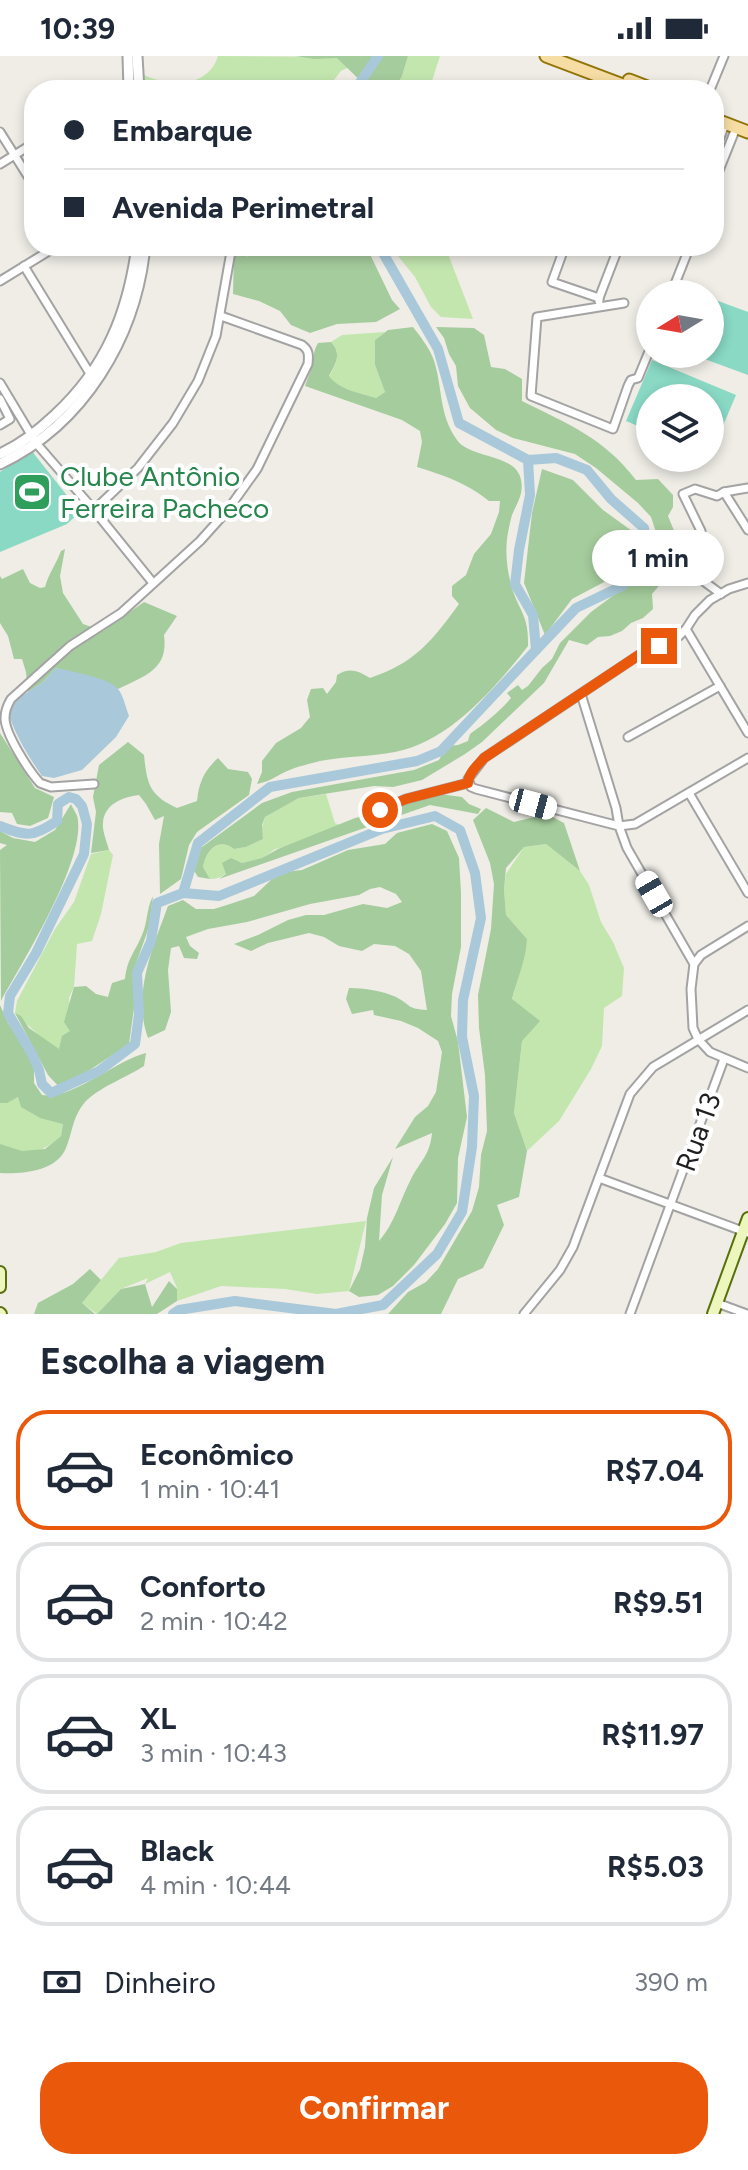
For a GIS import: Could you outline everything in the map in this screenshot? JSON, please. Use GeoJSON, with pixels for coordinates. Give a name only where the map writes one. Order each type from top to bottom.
{"type":"FeatureCollection","features":[{"type":"Feature","properties":{"kind":"main road"},"geometry":{"type":"LineString","coordinates":[[548,56],[606,80]]}},
{"type":"Feature","properties":{"kind":"main road"},"geometry":{"type":"LineString","coordinates":[[567,56],[629,80]]}},
{"type":"Feature","properties":{"kind":"main road"},"geometry":{"type":"LineString","coordinates":[[731,124],[748,132]]}},
{"type":"Feature","properties":{"kind":"main road"},"geometry":{"type":"LineString","coordinates":[[715,1309],[746,1232],[748,1218]]}},
{"type":"Feature","properties":{"kind":"main road"},"geometry":{"type":"LineString","coordinates":[[0,1272],[0,1287]]}},
{"type":"Feature","properties":{"kind":"street"},"geometry":{"type":"LineString","coordinates":[[128,56],[133,80]]}},
{"type":"Feature","properties":{"kind":"street"},"geometry":{"type":"LineString","coordinates":[[135,80],[137,56]]}},
{"type":"Feature","properties":{"kind":"street"},"geometry":{"type":"LineString","coordinates":[[714,80],[724,56]]}},
{"type":"Feature","properties":{"kind":"street"},"geometry":{"type":"LineString","coordinates":[[724,148],[731,124]]}},
{"type":"Feature","properties":{"kind":"street"},"geometry":{"type":"LineString","coordinates":[[0,132],[24,170]]}},
{"type":"Feature","properties":{"kind":"street"},"geometry":{"type":"LineString","coordinates":[[0,164],[24,149]]}},
{"type":"Feature","properties":{"kind":"street"},"geometry":{"type":"LineString","coordinates":[[0,281],[40,256]]}},
{"type":"Feature","properties":{"kind":"street"},"geometry":{"type":"LineString","coordinates":[[94,379],[121,319],[135,256]]}},
{"type":"Feature","properties":{"kind":"street"},"geometry":{"type":"LineString","coordinates":[[0,464],[34,440],[94,379],[115,350],[128,324],[144,256]]}},
{"type":"Feature","properties":{"kind":"street"},"geometry":{"type":"LineString","coordinates":[[94,510],[138,468],[173,423],[198,381],[216,336],[230,256]]}},
{"type":"Feature","properties":{"kind":"street"},"geometry":{"type":"LineString","coordinates":[[561,256],[552,282],[599,298]]}},
{"type":"Feature","properties":{"kind":"street"},"geometry":{"type":"LineString","coordinates":[[600,308],[599,298],[615,256]]}},
{"type":"Feature","properties":{"kind":"street"},"geometry":{"type":"LineString","coordinates":[[677,280],[686,256]]}},
{"type":"Feature","properties":{"kind":"street"},"geometry":{"type":"LineString","coordinates":[[24,266],[94,379]]}},
{"type":"Feature","properties":{"kind":"street"},"geometry":{"type":"LineString","coordinates":[[624,303],[537,317],[531,396],[613,429],[628,386],[631,380],[638,378],[642,368]]}},
{"type":"Feature","properties":{"kind":"street"},"geometry":{"type":"LineString","coordinates":[[94,784],[51,787],[40,783],[10,735],[4,719],[11,699],[70,646],[121,613],[200,541],[257,469],[308,364],[309,355],[302,345],[221,316]]}},
{"type":"Feature","properties":{"kind":"street"},"geometry":{"type":"LineString","coordinates":[[0,383],[10,419],[0,425]]}},
{"type":"Feature","properties":{"kind":"street"},"geometry":{"type":"LineString","coordinates":[[2,397],[153,583]]}},
{"type":"Feature","properties":{"kind":"street"},"geometry":{"type":"LineString","coordinates":[[0,454],[34,440]]}},
{"type":"Feature","properties":{"kind":"street"},"geometry":{"type":"LineString","coordinates":[[701,531],[683,494],[695,489],[712,496],[748,488]]}},
{"type":"Feature","properties":{"kind":"street"},"geometry":{"type":"LineString","coordinates":[[724,492],[748,530]]}},
{"type":"Feature","properties":{"kind":"street"},"geometry":{"type":"LineString","coordinates":[[683,571],[721,594]]}},
{"type":"Feature","properties":{"kind":"street"},"geometry":{"type":"LineString","coordinates":[[468,783],[474,769],[484,758],[639,655],[679,636],[710,600],[748,583]]}},
{"type":"Feature","properties":{"kind":"street"},"geometry":{"type":"LineString","coordinates":[[686,629],[748,733]]}},
{"type":"Feature","properties":{"kind":"street"},"geometry":{"type":"LineString","coordinates":[[628,737],[720,686]]}},
{"type":"Feature","properties":{"kind":"street"},"geometry":{"type":"LineString","coordinates":[[581,694],[627,848],[694,964]]}},
{"type":"Feature","properties":{"kind":"street"},"geometry":{"type":"LineString","coordinates":[[468,783],[476,789],[619,826],[635,824],[748,758]]}},
{"type":"Feature","properties":{"kind":"street"},"geometry":{"type":"LineString","coordinates":[[380,810],[406,799],[468,783]]}},
{"type":"Feature","properties":{"kind":"street"},"geometry":{"type":"LineString","coordinates":[[689,793],[748,893]]}},
{"type":"Feature","properties":{"kind":"street"},"geometry":{"type":"LineString","coordinates":[[748,926],[701,955],[694,964],[691,989],[693,1028],[698,1039],[710,1052],[748,1068]]}},
{"type":"Feature","properties":{"kind":"street"},"geometry":{"type":"LineString","coordinates":[[537,1314],[526,1312],[560,1270],[573,1247],[630,1094],[653,1067],[748,1010]]}},
{"type":"Feature","properties":{"kind":"street"},"geometry":{"type":"LineString","coordinates":[[709,1033],[710,1052]]}},
{"type":"Feature","properties":{"kind":"street","name":"Rua 13"},"geometry":{"type":"LineString","coordinates":[[630,1314],[724,1059]]}},
{"type":"Feature","properties":{"kind":"street"},"geometry":{"type":"LineString","coordinates":[[599,1178],[746,1232]]}},
{"type":"Feature","properties":{"kind":"street"},"geometry":{"type":"LineString","coordinates":[[715,1309],[747,1314]]}},
{"type":"Feature","properties":{"kind":"green space"},"geometry":{"type":"Polygon","coordinates":[[[218,56],[337,57],[349,67],[334,80],[194,80],[213,66],[218,56]]]}},
{"type":"Feature","properties":{"kind":"green space"},"geometry":{"type":"Polygon","coordinates":[[[296,56],[408,56],[400,80],[360,80],[337,58],[296,56]]]}},
{"type":"Feature","properties":{"kind":"green space"},"geometry":{"type":"Polygon","coordinates":[[[408,56],[440,56],[432,80],[400,80],[408,56]]]}},
{"type":"Feature","properties":{"kind":"green space"},"geometry":{"type":"Polygon","coordinates":[[[234,256],[371,256],[392,300],[400,309],[376,322],[337,324],[310,333],[291,325],[280,311],[233,294],[234,256]]]}},
{"type":"Feature","properties":{"kind":"green space"},"geometry":{"type":"Polygon","coordinates":[[[398,256],[449,256],[473,319],[441,317],[431,307],[415,277],[398,256]]]}},
{"type":"Feature","properties":{"kind":"green space"},"geometry":{"type":"Polygon","coordinates":[[[724,303],[748,312],[748,375],[724,366],[724,303]]]}},
{"type":"Feature","properties":{"kind":"green space"},"geometry":{"type":"Polygon","coordinates":[[[413,327],[433,358],[444,410],[457,440],[463,446],[511,465],[521,480],[521,494],[512,515],[506,553],[512,587],[526,623],[528,646],[486,695],[434,737],[395,752],[307,764],[257,784],[262,761],[276,743],[301,728],[310,717],[307,700],[311,689],[323,688],[327,694],[337,675],[346,671],[370,678],[386,672],[411,658],[431,640],[459,604],[452,596],[452,586],[466,575],[474,554],[491,534],[499,512],[500,501],[489,501],[463,484],[417,467],[422,442],[420,431],[402,420],[305,386],[318,343],[331,342],[337,355],[329,376],[333,381],[344,388],[376,398],[385,392],[375,365],[375,340],[388,330],[413,327]]]}},
{"type":"Feature","properties":{"kind":"green space"},"geometry":{"type":"Polygon","coordinates":[[[436,327],[474,328],[484,335],[491,367],[505,369],[522,379],[522,401],[598,443],[636,480],[658,479],[673,495],[673,507],[668,516],[677,538],[662,567],[657,558],[656,532],[651,517],[596,468],[575,454],[513,438],[496,430],[470,408],[458,386],[456,366],[436,327]]]}},
{"type":"Feature","properties":{"kind":"green space"},"geometry":{"type":"Polygon","coordinates":[[[385,332],[375,340],[375,365],[385,392],[376,398],[344,388],[329,377],[337,355],[331,342],[342,335],[385,332]]]}},
{"type":"Feature","properties":{"kind":"green space"},"geometry":{"type":"Polygon","coordinates":[[[649,368],[671,368],[710,384],[642,384],[649,368]]]}},
{"type":"Feature","properties":{"kind":"green space"},"geometry":{"type":"Polygon","coordinates":[[[724,390],[736,395],[724,423],[724,390]]]}},
{"type":"Feature","properties":{"kind":"green space"},"geometry":{"type":"Polygon","coordinates":[[[636,398],[636,425],[626,421],[636,398]]]}},
{"type":"Feature","properties":{"kind":"green space","name":"Clube Antônio Ferreira Pacheco"},"geometry":{"type":"Polygon","coordinates":[[[31,450],[80,512],[67,524],[0,552],[0,472],[31,450]]]}},
{"type":"Feature","properties":{"kind":"green space"},"geometry":{"type":"Polygon","coordinates":[[[542,469],[573,480],[603,510],[639,536],[636,557],[627,567],[572,599],[545,635],[524,583],[532,513],[542,469]]]}},
{"type":"Feature","properties":{"kind":"green space"},"geometry":{"type":"Polygon","coordinates":[[[65,549],[60,576],[63,593],[83,624],[103,631],[144,602],[177,616],[164,635],[165,647],[158,664],[145,675],[118,689],[56,668],[28,692],[22,659],[14,659],[8,636],[0,623],[0,576],[2,579],[23,569],[30,583],[45,587],[61,551],[65,549]]]}},
{"type":"Feature","properties":{"kind":"green space"},"geometry":{"type":"Polygon","coordinates":[[[653,566],[661,573],[663,581],[652,594],[653,609],[622,631],[598,637],[587,645],[569,640],[544,683],[482,742],[465,754],[422,780],[393,787],[374,786],[299,798],[265,817],[263,839],[234,849],[223,844],[214,847],[203,867],[210,879],[198,877],[191,866],[202,847],[262,803],[292,792],[414,770],[439,760],[446,746],[468,741],[470,734],[511,698],[507,693],[518,685],[522,690],[528,686],[552,659],[560,643],[591,612],[653,566]]]}},
{"type":"Feature","properties":{"kind":"green space"},"geometry":{"type":"Polygon","coordinates":[[[0,733],[35,788],[54,797],[48,818],[30,826],[17,824],[12,813],[0,812],[0,733]]]}},
{"type":"Feature","properties":{"kind":"green space"},"geometry":{"type":"Polygon","coordinates":[[[128,742],[144,755],[151,788],[160,798],[177,808],[197,801],[203,777],[218,758],[228,769],[248,772],[252,779],[249,795],[197,832],[189,845],[181,879],[160,894],[159,844],[164,816],[155,820],[139,795],[111,806],[104,816],[103,826],[109,850],[91,853],[96,812],[93,797],[99,765],[128,742]]]}},
{"type":"Feature","properties":{"kind":"green space"},"geometry":{"type":"Polygon","coordinates":[[[432,793],[462,797],[481,809],[478,814],[430,805],[219,879],[226,874],[222,863],[231,858],[242,863],[262,858],[355,818],[387,813],[403,802],[432,793]]]}},
{"type":"Feature","properties":{"kind":"green space"},"geometry":{"type":"Polygon","coordinates":[[[326,794],[335,823],[339,825],[275,849],[263,858],[242,863],[237,861],[223,876],[210,879],[203,867],[214,847],[223,844],[234,849],[263,839],[265,817],[299,798],[326,794]]]}},
{"type":"Feature","properties":{"kind":"green space"},"geometry":{"type":"Polygon","coordinates":[[[71,804],[78,821],[71,862],[50,912],[1,1001],[0,850],[7,845],[0,843],[0,831],[13,838],[35,842],[55,830],[71,804]]]}},
{"type":"Feature","properties":{"kind":"green space"},"geometry":{"type":"Polygon","coordinates":[[[486,808],[514,822],[547,814],[564,823],[580,871],[546,844],[524,847],[506,868],[506,915],[527,939],[512,999],[540,1021],[522,1041],[514,1113],[527,1151],[519,1197],[497,1205],[504,1225],[483,1268],[458,1279],[441,1314],[388,1314],[408,1292],[426,1282],[438,1269],[472,1211],[479,1187],[481,1155],[487,1131],[478,995],[491,929],[494,884],[490,863],[473,820],[486,808]]]}},
{"type":"Feature","properties":{"kind":"green space"},"geometry":{"type":"Polygon","coordinates":[[[432,824],[447,831],[459,858],[461,947],[451,1016],[458,1042],[467,1117],[458,1158],[457,1203],[414,1265],[393,1286],[378,1295],[359,1297],[349,1291],[360,1269],[374,1188],[393,1157],[382,1195],[379,1241],[429,1147],[432,1133],[395,1149],[415,1117],[428,1106],[436,1092],[442,1052],[438,1041],[418,1028],[374,1015],[373,1010],[352,1014],[346,999],[349,988],[367,989],[391,995],[412,1008],[427,1010],[421,971],[409,954],[395,946],[374,944],[362,951],[339,946],[309,933],[268,943],[251,951],[234,944],[306,915],[324,915],[363,904],[387,908],[402,902],[396,894],[380,887],[359,895],[310,904],[186,937],[190,946],[199,953],[197,959],[184,958],[179,946],[171,948],[168,970],[171,1012],[165,1030],[148,1038],[142,1005],[143,988],[168,906],[183,900],[196,909],[214,909],[254,896],[285,872],[302,870],[348,850],[385,844],[397,833],[432,824]]]}},
{"type":"Feature","properties":{"kind":"green space"},"geometry":{"type":"Polygon","coordinates":[[[546,844],[580,871],[589,885],[601,922],[624,968],[622,996],[604,1008],[602,1046],[591,1069],[559,1121],[527,1151],[514,1113],[522,1041],[512,1000],[527,939],[506,915],[504,890],[506,874],[524,847],[546,844]]]}},
{"type":"Feature","properties":{"kind":"green space"},"geometry":{"type":"Polygon","coordinates":[[[109,850],[113,855],[92,941],[77,944],[74,987],[69,998],[71,1031],[59,1054],[15,1013],[17,1001],[55,929],[74,902],[91,854],[109,850]]]}},
{"type":"Feature","properties":{"kind":"green space"},"geometry":{"type":"Polygon","coordinates":[[[153,896],[149,927],[134,969],[135,1001],[129,1044],[61,1089],[48,1075],[15,1013],[29,1028],[59,1049],[62,1036],[70,1031],[64,1022],[74,987],[86,986],[96,994],[108,997],[112,983],[125,979],[153,896]]]}},
{"type":"Feature","properties":{"kind":"green space"},"geometry":{"type":"Polygon","coordinates":[[[0,1005],[28,1052],[34,1070],[34,1083],[42,1095],[67,1092],[146,1053],[144,1066],[85,1102],[61,1156],[47,1167],[28,1172],[0,1173],[0,1144],[22,1151],[45,1149],[61,1136],[63,1124],[40,1118],[21,1107],[18,1097],[0,1103],[0,1005]]]}},
{"type":"Feature","properties":{"kind":"green space"},"geometry":{"type":"Polygon","coordinates":[[[19,1097],[31,1113],[63,1123],[61,1136],[45,1148],[32,1152],[0,1145],[0,1102],[19,1097]]]}},
{"type":"Feature","properties":{"kind":"green space"},"geometry":{"type":"Polygon","coordinates":[[[366,1221],[349,1291],[317,1294],[221,1286],[177,1301],[177,1288],[170,1272],[145,1284],[148,1278],[121,1289],[97,1314],[82,1303],[119,1258],[156,1252],[181,1243],[366,1221]]]}},
{"type":"Feature","properties":{"kind":"green space"},"geometry":{"type":"Polygon","coordinates":[[[90,1269],[101,1280],[82,1303],[95,1314],[34,1314],[38,1303],[73,1284],[90,1269]]]}},
{"type":"Feature","properties":{"kind":"green space"},"geometry":{"type":"Polygon","coordinates":[[[169,1281],[177,1289],[177,1301],[157,1314],[97,1314],[121,1289],[145,1284],[152,1307],[169,1281]]]}},
{"type":"Feature","properties":{"kind":"water"},"geometry":{"type":"Polygon","coordinates":[[[56,668],[95,677],[115,686],[122,695],[129,716],[116,737],[82,770],[54,778],[42,776],[23,746],[8,713],[17,699],[42,683],[56,668]]]}},
{"type":"Feature","properties":{"kind":"waterway"},"geometry":{"type":"LineString","coordinates":[[362,80],[378,56]]}},
{"type":"Feature","properties":{"kind":"waterway"},"geometry":{"type":"LineString","coordinates":[[183,893],[198,843],[270,787],[417,761],[441,751],[536,650],[533,615],[515,584],[530,495],[528,460],[459,423],[438,349],[385,256]]}},
{"type":"Feature","properties":{"kind":"waterway"},"geometry":{"type":"LineString","coordinates":[[528,460],[556,458],[587,470],[611,499],[644,528],[647,548],[641,568],[622,586],[576,608],[536,650]]}},
{"type":"Feature","properties":{"kind":"waterway"},"geometry":{"type":"LineString","coordinates":[[0,826],[30,834],[42,830],[57,821],[58,804],[69,797],[82,806],[87,824],[84,854],[36,953],[10,996],[8,1013],[32,1054],[42,1084],[51,1093],[99,1071],[135,1044],[139,1014],[137,973],[151,941],[157,903],[183,893],[219,896],[382,829],[435,816],[460,830],[475,873],[481,918],[463,1000],[462,1037],[474,1096],[472,1147],[462,1212],[437,1254],[383,1305],[336,1314],[235,1301],[179,1310],[173,1314]]}},
{"type":"Feature","properties":{"kind":"place","name":"Clube Antônio Ferreira Pacheco"},"geometry":{"type":"Point","coordinates":[32,492]}},
{"type":"Feature","properties":{"kind":"route"},"geometry":{"type":"LineString","coordinates":[[380,810],[396,802],[468,783],[474,769],[484,758],[639,655],[659,646]]}}]}
